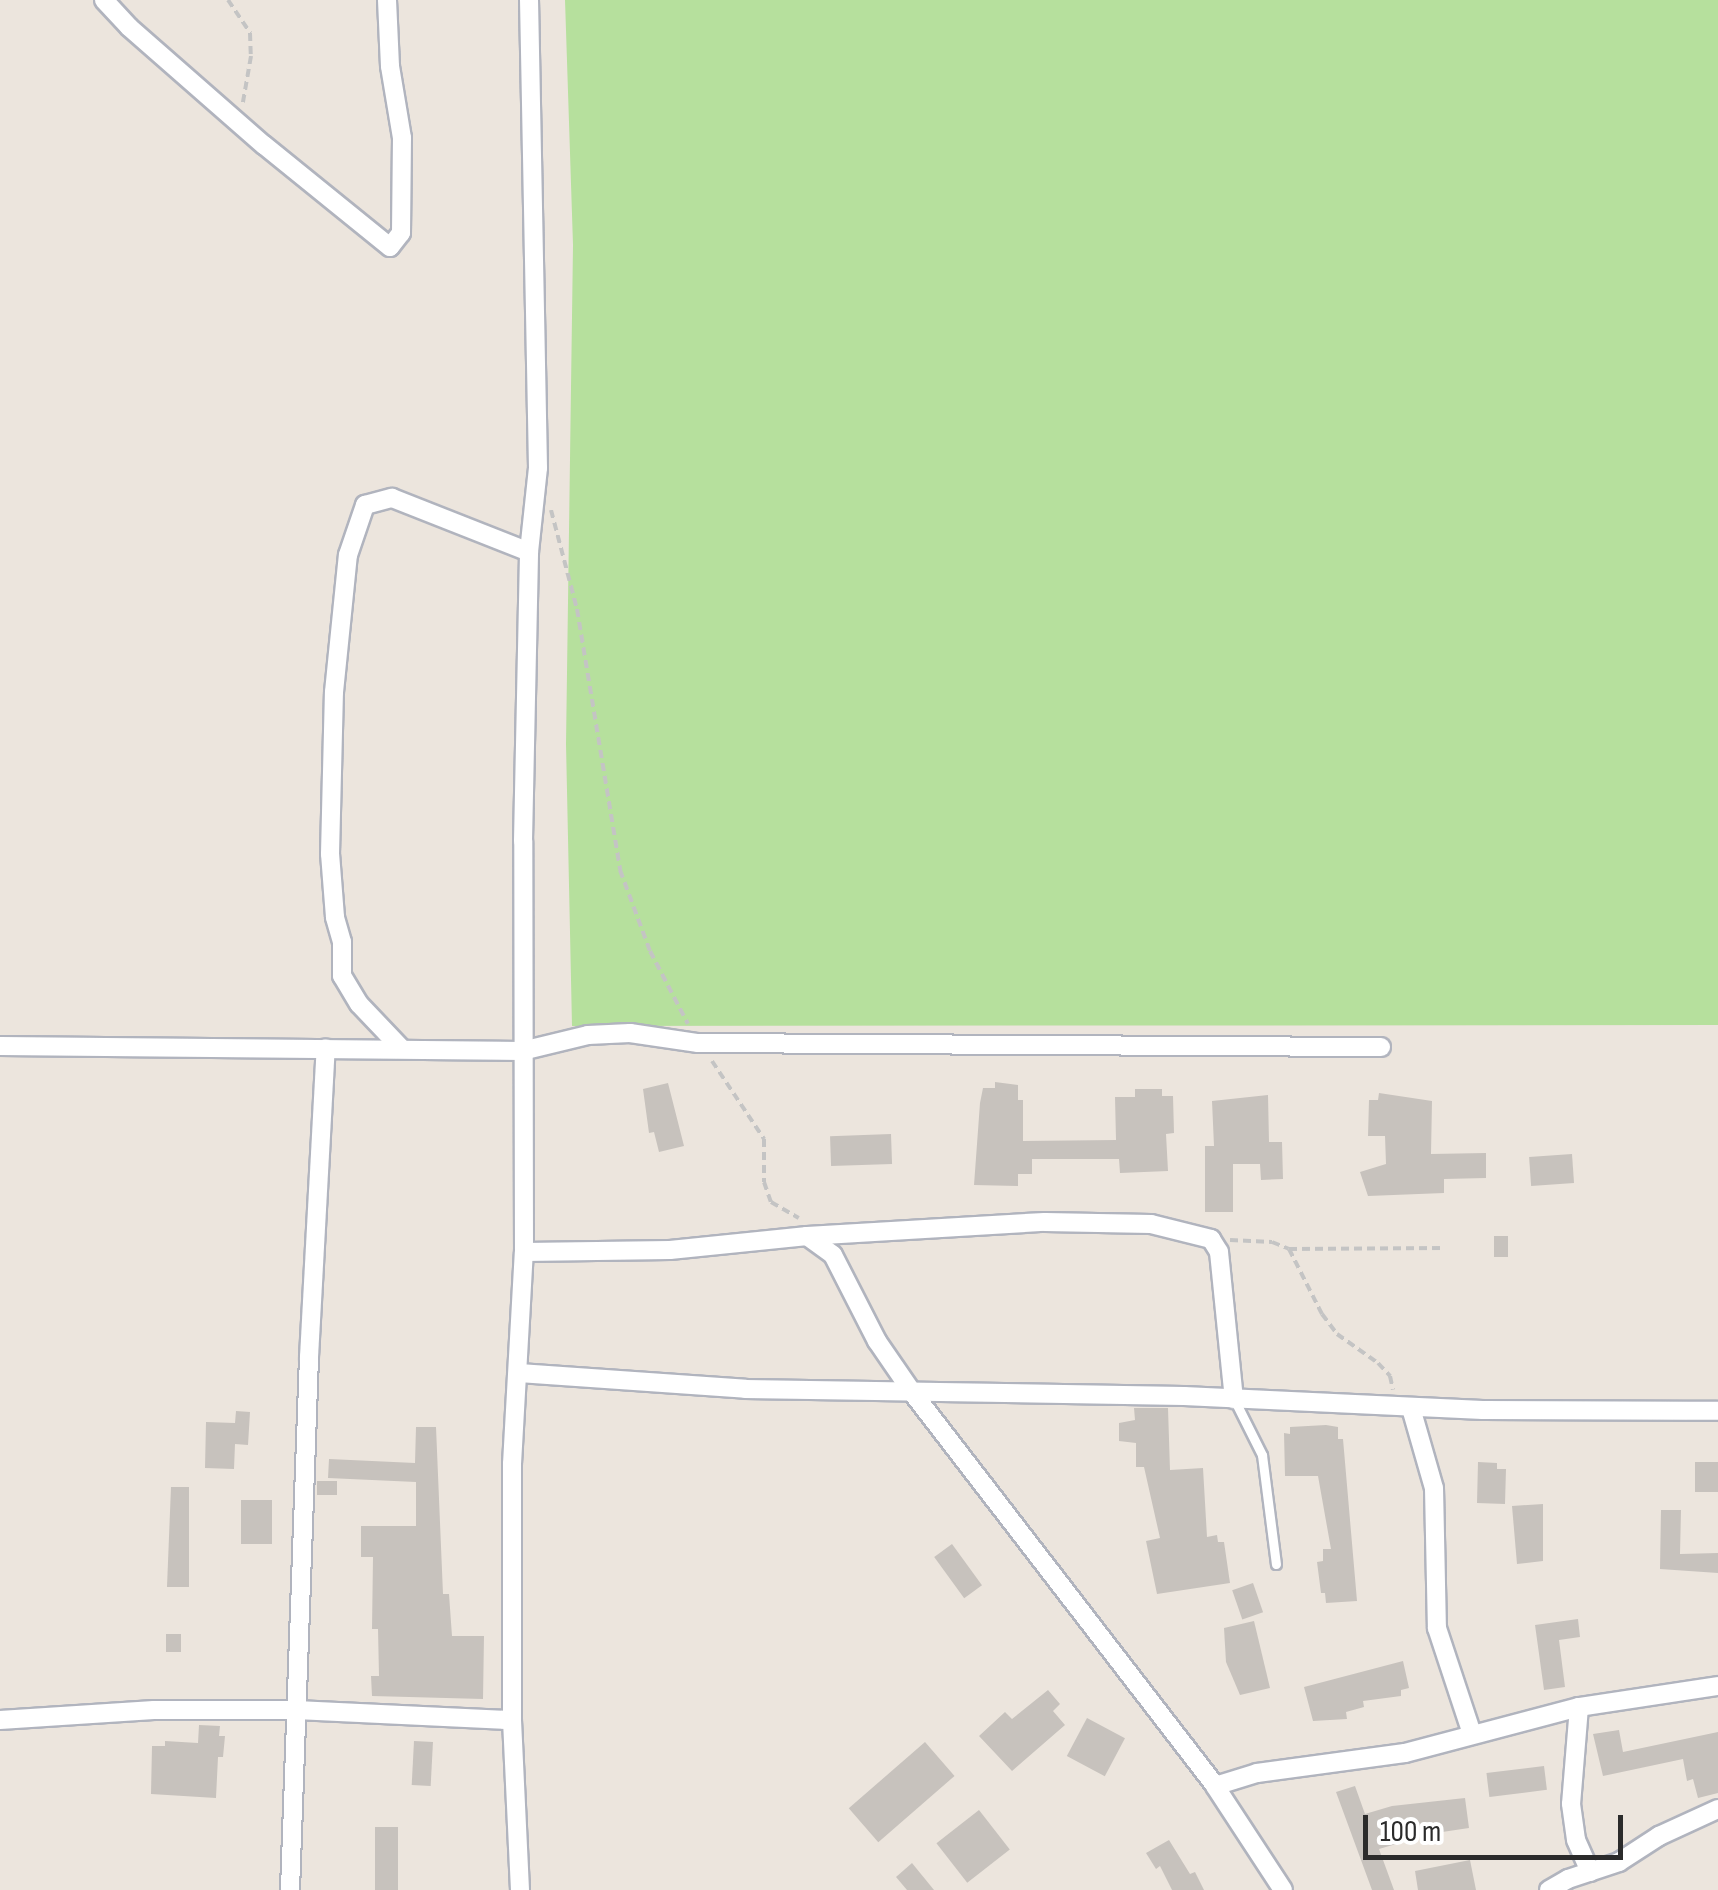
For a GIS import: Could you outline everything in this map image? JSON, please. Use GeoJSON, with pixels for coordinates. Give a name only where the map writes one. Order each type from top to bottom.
{"type":"FeatureCollection","features":[{"type":"Feature","properties":{"kind":"street"},"geometry":{"type":"LineString","coordinates":[[104,0],[231,116],[390,246],[402,233],[402,138],[390,66],[387,0]]}},
{"type":"Feature","properties":{"kind":"street"},"geometry":{"type":"LineString","coordinates":[[520,1890],[512,1720],[512,1464],[524,1252],[522,1051],[529,552],[538,468],[529,0]]}},
{"type":"Feature","properties":{"kind":"street"},"geometry":{"type":"LineString","coordinates":[[400,1047],[358,1004],[342,976],[342,942],[335,917],[330,854],[334,692],[348,555],[365,505],[392,498],[529,552]]}},
{"type":"Feature","properties":{"kind":"street"},"geometry":{"type":"LineString","coordinates":[[0,1046],[522,1051],[588,1036],[630,1033],[698,1043],[1381,1047]]}},
{"type":"Feature","properties":{"kind":"street"},"geometry":{"type":"LineString","coordinates":[[290,1890],[326,1048]]}},
{"type":"Feature","properties":{"kind":"street"},"geometry":{"type":"LineString","coordinates":[[524,1252],[670,1250],[807,1236],[1044,1222],[1151,1224],[1211,1239],[1219,1252],[1234,1399]]}},
{"type":"Feature","properties":{"kind":"street"},"geometry":{"type":"LineString","coordinates":[[807,1236],[832,1255],[876,1341],[912,1392],[1215,1786],[1283,1890]]}},
{"type":"Feature","properties":{"kind":"street"},"geometry":{"type":"LineString","coordinates":[[518,1373],[745,1388],[1234,1399],[1402,1408],[1718,1411]]}},
{"type":"Feature","properties":{"kind":"street"},"geometry":{"type":"LineString","coordinates":[[1402,1408],[1434,1488],[1437,1628],[1472,1734]]}},
{"type":"Feature","properties":{"kind":"street"},"geometry":{"type":"LineString","coordinates":[[1215,1786],[1257,1773],[1404,1753],[1579,1707],[1718,1686]]}},
{"type":"Feature","properties":{"kind":"street"},"geometry":{"type":"LineString","coordinates":[[1579,1707],[1571,1804],[1576,1840],[1590,1872]]}},
{"type":"Feature","properties":{"kind":"street"},"geometry":{"type":"LineString","coordinates":[[0,1720],[154,1710],[296,1710],[512,1720]]}},
{"type":"Feature","properties":{"kind":"street"},"geometry":{"type":"LineString","coordinates":[[1549,1890],[1619,1862],[1684,1823],[1718,1809]]}},
{"type":"Feature","properties":{"kind":"lane"},"geometry":{"type":"LineString","coordinates":[[1234,1399],[1262,1455],[1276,1564]]}},
{"type":"Feature","properties":{"kind":"path"},"geometry":{"type":"LineString","coordinates":[[228,0],[250,33],[252,56],[242,104],[231,116]]}},
{"type":"Feature","properties":{"kind":"path"},"geometry":{"type":"LineString","coordinates":[[550,505],[577,610],[620,870],[650,951],[698,1043],[739,1096],[764,1140],[764,1182],[771,1202],[799,1218],[807,1236]]}},
{"type":"Feature","properties":{"kind":"path"},"geometry":{"type":"LineString","coordinates":[[1211,1239],[1272,1242],[1288,1249],[1444,1248]]}},
{"type":"Feature","properties":{"kind":"path"},"geometry":{"type":"LineString","coordinates":[[1288,1249],[1337,1334],[1390,1376],[1402,1408]]}},
{"type":"Feature","properties":{"kind":"green space"},"geometry":{"type":"Polygon","coordinates":[[[565,0],[1718,0],[1718,1025],[572,1026],[566,744],[573,245],[565,0]]]}},
{"type":"Feature","properties":{"kind":"building"},"geometry":{"type":"Polygon","coordinates":[[[995,1082],[1018,1085],[1018,1100],[1023,1100],[1023,1141],[1116,1140],[1115,1097],[1135,1097],[1135,1089],[1162,1089],[1162,1096],[1173,1096],[1174,1133],[1166,1134],[1168,1171],[1120,1173],[1119,1159],[1032,1159],[1032,1174],[1018,1174],[1018,1186],[974,1185],[983,1088],[995,1088],[995,1082]]]}},
{"type":"Feature","properties":{"kind":"building"},"geometry":{"type":"Polygon","coordinates":[[[668,1083],[684,1146],[659,1152],[654,1132],[649,1133],[643,1089],[668,1083]]]}},
{"type":"Feature","properties":{"kind":"building"},"geometry":{"type":"Polygon","coordinates":[[[1379,1093],[1432,1101],[1431,1154],[1486,1153],[1486,1178],[1444,1179],[1444,1193],[1368,1196],[1360,1172],[1386,1164],[1385,1136],[1368,1136],[1369,1100],[1378,1100],[1379,1093]]]}},
{"type":"Feature","properties":{"kind":"building"},"geometry":{"type":"Polygon","coordinates":[[[1268,1095],[1269,1142],[1282,1142],[1283,1179],[1261,1180],[1260,1164],[1233,1164],[1233,1212],[1205,1212],[1205,1146],[1214,1146],[1212,1101],[1268,1095]]]}},
{"type":"Feature","properties":{"kind":"building"},"geometry":{"type":"Polygon","coordinates":[[[891,1134],[892,1164],[831,1166],[830,1136],[891,1134]]]}},
{"type":"Feature","properties":{"kind":"building"},"geometry":{"type":"Polygon","coordinates":[[[1572,1154],[1574,1183],[1531,1186],[1529,1157],[1572,1154]]]}},
{"type":"Feature","properties":{"kind":"building"},"geometry":{"type":"Polygon","coordinates":[[[1494,1236],[1508,1236],[1508,1257],[1494,1257],[1494,1236]]]}},
{"type":"Feature","properties":{"kind":"building"},"geometry":{"type":"Polygon","coordinates":[[[1134,1408],[1168,1408],[1170,1470],[1203,1468],[1207,1537],[1217,1535],[1218,1542],[1224,1542],[1230,1583],[1157,1594],[1146,1541],[1160,1538],[1144,1467],[1136,1467],[1136,1443],[1119,1441],[1119,1423],[1135,1420],[1134,1408]]]}},
{"type":"Feature","properties":{"kind":"building"},"geometry":{"type":"Polygon","coordinates":[[[236,1411],[250,1412],[248,1445],[235,1444],[234,1469],[205,1468],[206,1422],[235,1423],[236,1411]]]}},
{"type":"Feature","properties":{"kind":"building"},"geometry":{"type":"Polygon","coordinates":[[[416,1427],[436,1427],[443,1594],[449,1594],[452,1636],[484,1636],[483,1699],[372,1696],[371,1676],[379,1676],[378,1629],[372,1629],[373,1557],[361,1557],[361,1526],[416,1526],[416,1482],[328,1478],[329,1459],[415,1463],[416,1427]]]}},
{"type":"Feature","properties":{"kind":"building"},"geometry":{"type":"Polygon","coordinates":[[[1290,1427],[1338,1427],[1338,1439],[1343,1439],[1357,1601],[1326,1603],[1325,1593],[1321,1593],[1317,1562],[1323,1561],[1323,1549],[1331,1549],[1318,1476],[1285,1476],[1284,1433],[1290,1434],[1290,1427]]]}},
{"type":"Feature","properties":{"kind":"building"},"geometry":{"type":"Polygon","coordinates":[[[1478,1462],[1497,1463],[1497,1469],[1506,1469],[1505,1504],[1477,1503],[1478,1462]]]}},
{"type":"Feature","properties":{"kind":"building"},"geometry":{"type":"Polygon","coordinates":[[[1695,1462],[1718,1462],[1718,1492],[1695,1492],[1695,1462]]]}},
{"type":"Feature","properties":{"kind":"building"},"geometry":{"type":"Polygon","coordinates":[[[317,1481],[337,1481],[337,1495],[317,1495],[317,1481]]]}},
{"type":"Feature","properties":{"kind":"building"},"geometry":{"type":"Polygon","coordinates":[[[171,1487],[189,1487],[189,1587],[167,1587],[171,1487]]]}},
{"type":"Feature","properties":{"kind":"building"},"geometry":{"type":"Polygon","coordinates":[[[241,1500],[272,1500],[272,1544],[241,1544],[241,1500]]]}},
{"type":"Feature","properties":{"kind":"building"},"geometry":{"type":"Polygon","coordinates":[[[1543,1504],[1543,1561],[1517,1564],[1512,1506],[1543,1504]]]}},
{"type":"Feature","properties":{"kind":"building"},"geometry":{"type":"Polygon","coordinates":[[[1661,1510],[1681,1510],[1680,1554],[1718,1553],[1718,1573],[1660,1569],[1661,1510]]]}},
{"type":"Feature","properties":{"kind":"building"},"geometry":{"type":"Polygon","coordinates":[[[952,1544],[982,1585],[964,1598],[934,1557],[952,1544]]]}},
{"type":"Feature","properties":{"kind":"building"},"geometry":{"type":"Polygon","coordinates":[[[1253,1583],[1263,1612],[1242,1619],[1232,1590],[1253,1583]]]}},
{"type":"Feature","properties":{"kind":"building"},"geometry":{"type":"Polygon","coordinates":[[[1578,1619],[1580,1637],[1559,1640],[1565,1687],[1544,1690],[1535,1625],[1578,1619]]]}},
{"type":"Feature","properties":{"kind":"building"},"geometry":{"type":"Polygon","coordinates":[[[1254,1621],[1270,1688],[1240,1695],[1226,1662],[1224,1628],[1254,1621]]]}},
{"type":"Feature","properties":{"kind":"building"},"geometry":{"type":"Polygon","coordinates":[[[166,1634],[181,1634],[181,1652],[166,1652],[166,1634]]]}},
{"type":"Feature","properties":{"kind":"building"},"geometry":{"type":"Polygon","coordinates":[[[1403,1661],[1409,1688],[1401,1690],[1401,1696],[1363,1701],[1364,1707],[1346,1712],[1347,1719],[1313,1721],[1304,1687],[1403,1661]]]}},
{"type":"Feature","properties":{"kind":"building"},"geometry":{"type":"Polygon","coordinates":[[[1048,1690],[1060,1704],[1053,1711],[1065,1725],[1012,1771],[979,1736],[1005,1712],[1012,1719],[1048,1690]]]}},
{"type":"Feature","properties":{"kind":"building"},"geometry":{"type":"Polygon","coordinates":[[[1087,1718],[1125,1738],[1105,1776],[1067,1756],[1087,1718]]]}},
{"type":"Feature","properties":{"kind":"building"},"geometry":{"type":"Polygon","coordinates":[[[199,1725],[220,1726],[219,1736],[225,1736],[223,1757],[218,1757],[216,1798],[151,1794],[152,1746],[165,1746],[165,1741],[198,1743],[199,1725]]]}},
{"type":"Feature","properties":{"kind":"building"},"geometry":{"type":"Polygon","coordinates":[[[1619,1730],[1623,1752],[1718,1732],[1718,1793],[1698,1798],[1693,1779],[1687,1781],[1683,1759],[1603,1776],[1593,1734],[1619,1730]]]}},
{"type":"Feature","properties":{"kind":"building"},"geometry":{"type":"Polygon","coordinates":[[[414,1741],[433,1742],[431,1786],[412,1785],[414,1741]]]}},
{"type":"Feature","properties":{"kind":"building"},"geometry":{"type":"Polygon","coordinates":[[[925,1742],[955,1776],[878,1842],[849,1808],[925,1742]]]}},
{"type":"Feature","properties":{"kind":"building"},"geometry":{"type":"Polygon","coordinates":[[[1544,1766],[1547,1790],[1489,1797],[1486,1773],[1544,1766]]]}},
{"type":"Feature","properties":{"kind":"building"},"geometry":{"type":"Polygon","coordinates":[[[1355,1786],[1365,1814],[1392,1806],[1465,1798],[1469,1828],[1402,1838],[1403,1842],[1379,1849],[1394,1890],[1372,1890],[1336,1792],[1355,1786]]]}},
{"type":"Feature","properties":{"kind":"building"},"geometry":{"type":"Polygon","coordinates":[[[979,1810],[1010,1849],[967,1883],[936,1843],[979,1810]]]}},
{"type":"Feature","properties":{"kind":"building"},"geometry":{"type":"Polygon","coordinates":[[[375,1827],[398,1827],[398,1890],[375,1890],[375,1827]]]}},
{"type":"Feature","properties":{"kind":"building"},"geometry":{"type":"Polygon","coordinates":[[[1169,1840],[1204,1890],[1172,1890],[1160,1866],[1156,1869],[1146,1853],[1169,1840]]]}},
{"type":"Feature","properties":{"kind":"building"},"geometry":{"type":"Polygon","coordinates":[[[1470,1860],[1476,1890],[1418,1890],[1415,1871],[1470,1860]]]}},
{"type":"Feature","properties":{"kind":"building"},"geometry":{"type":"Polygon","coordinates":[[[912,1863],[934,1890],[907,1890],[896,1877],[912,1863]]]}}]}
